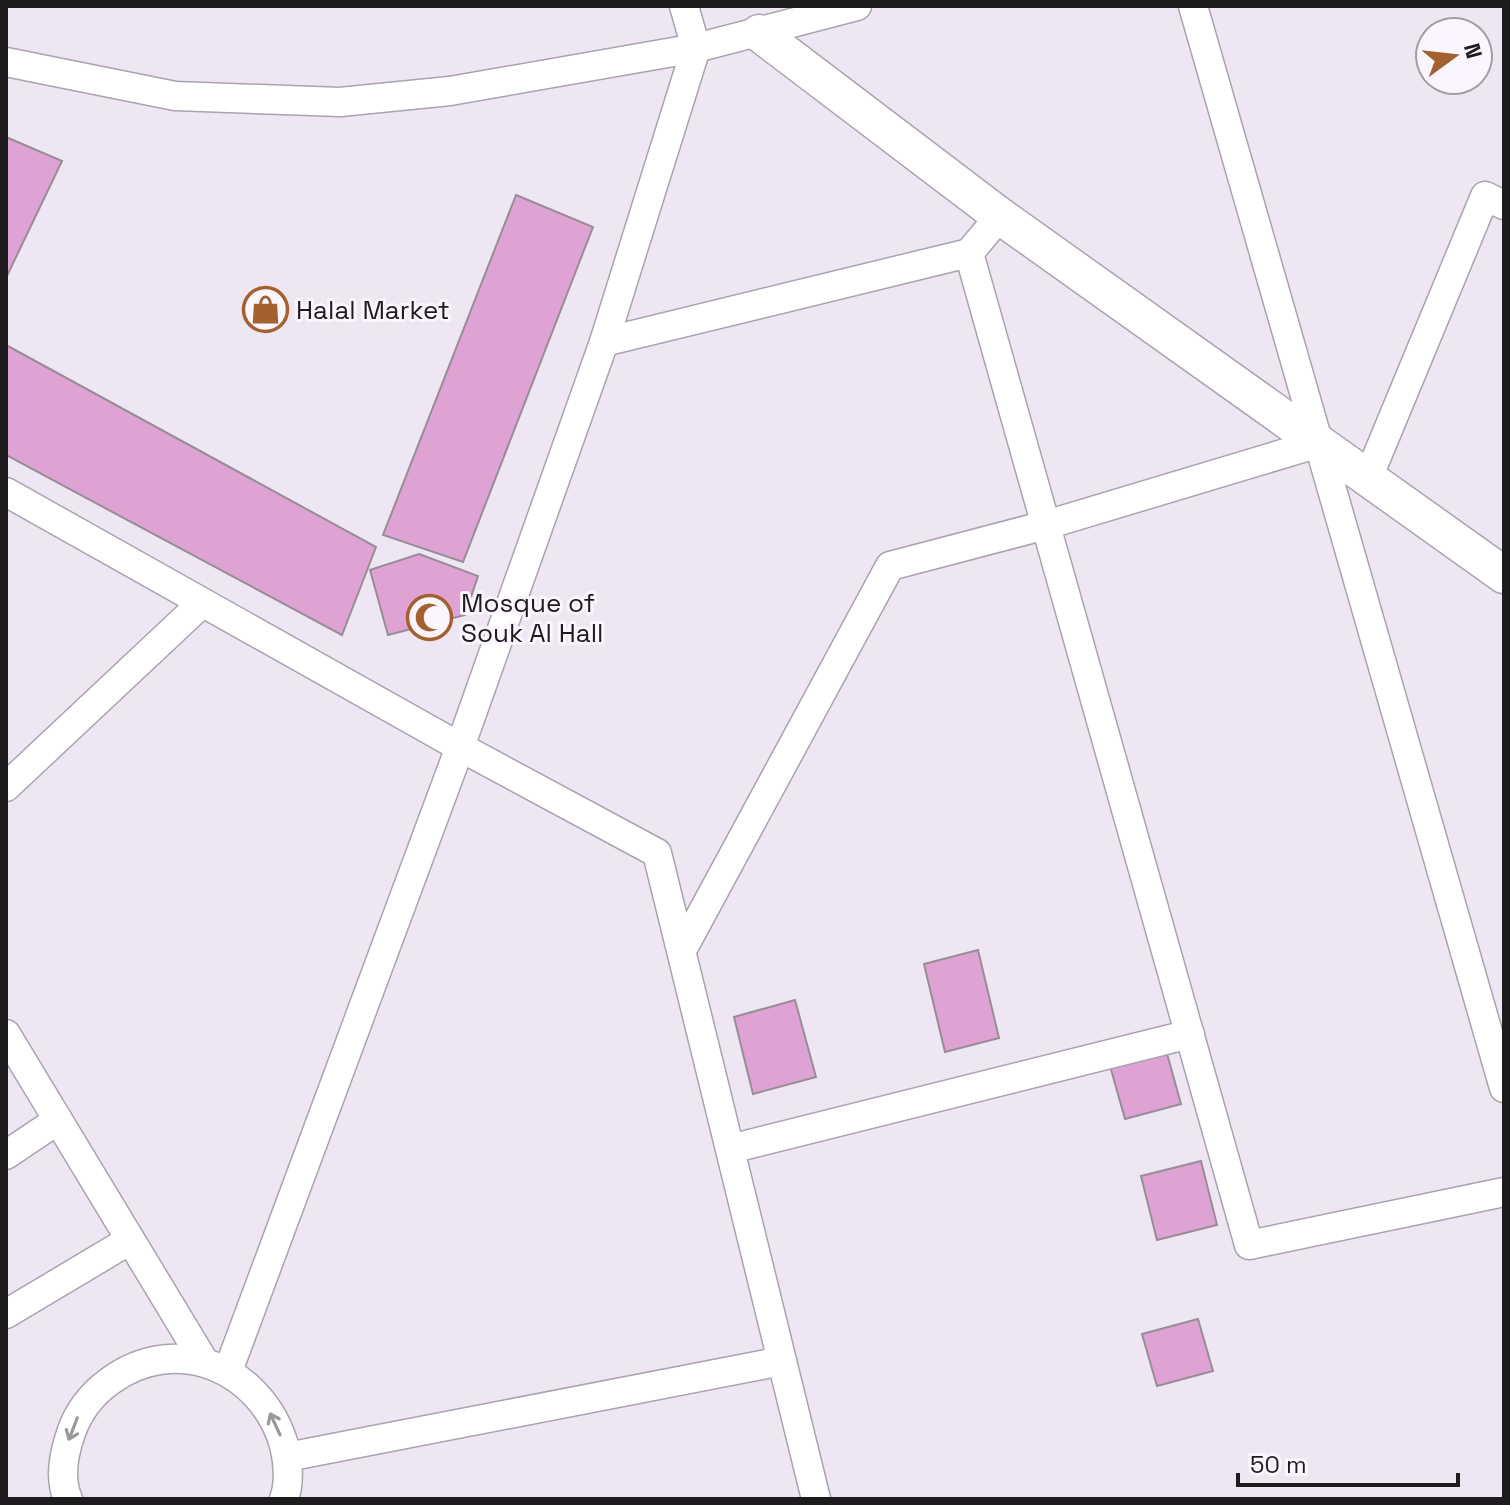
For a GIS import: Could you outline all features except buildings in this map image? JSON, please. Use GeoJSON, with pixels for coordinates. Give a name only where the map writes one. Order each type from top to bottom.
{"type":"FeatureCollection","features":[{"type":"Feature","properties":{"kind":"street"},"geometry":{"type":"LineString","coordinates":[[217,1367],[460,747],[604,342],[696,48],[684,6]]}},
{"type":"Feature","properties":{"kind":"street"},"geometry":{"type":"LineString","coordinates":[[6,62],[175,96],[340,102],[450,91],[696,48],[857,6]]}},
{"type":"Feature","properties":{"kind":"street"},"geometry":{"type":"LineString","coordinates":[[1193,6],[1504,1088]]}},
{"type":"Feature","properties":{"kind":"street"},"geometry":{"type":"LineString","coordinates":[[759,33],[1000,216],[1504,575]]}},
{"type":"Feature","properties":{"kind":"street"},"geometry":{"type":"LineString","coordinates":[[1368,478],[1485,196],[1504,205]]}},
{"type":"Feature","properties":{"kind":"street"},"geometry":{"type":"LineString","coordinates":[[604,342],[969,253],[1000,216]]}},
{"type":"Feature","properties":{"kind":"street"},"geometry":{"type":"LineString","coordinates":[[969,253],[1249,1245],[1504,1192]]}},
{"type":"Feature","properties":{"kind":"street"},"geometry":{"type":"LineString","coordinates":[[682,950],[890,566],[1046,525],[1319,443]]}},
{"type":"Feature","properties":{"kind":"street"},"geometry":{"type":"LineString","coordinates":[[6,492],[460,747],[657,853],[816,1499]]}},
{"type":"Feature","properties":{"kind":"street"},"geometry":{"type":"LineString","coordinates":[[6,787],[202,603]]}},
{"type":"Feature","properties":{"kind":"street"},"geometry":{"type":"LineString","coordinates":[[6,1034],[130,1240],[217,1367]]}},
{"type":"Feature","properties":{"kind":"street"},"geometry":{"type":"LineString","coordinates":[[730,1149],[1190,1034]]}},
{"type":"Feature","properties":{"kind":"street"},"geometry":{"type":"LineString","coordinates":[[6,1155],[58,1120]]}},
{"type":"Feature","properties":{"kind":"street"},"geometry":{"type":"LineString","coordinates":[[6,1314],[130,1240]]}},
{"type":"Feature","properties":{"kind":"street"},"geometry":{"type":"LineString","coordinates":[[68,1499],[64,1455],[75,1420],[96,1391],[124,1370],[159,1359],[195,1359],[217,1367],[257,1393],[277,1423],[287,1457],[284,1499]]}},
{"type":"Feature","properties":{"kind":"street"},"geometry":{"type":"LineString","coordinates":[[287,1457],[782,1361]]}},
{"type":"Feature","properties":{"kind":"place","name":"Halal Market"},"geometry":{"type":"Point","coordinates":[265,310]}},
{"type":"Feature","properties":{"kind":"place","name":"Mosque of Souk Al Hall"},"geometry":{"type":"Point","coordinates":[430,618]}}]}
